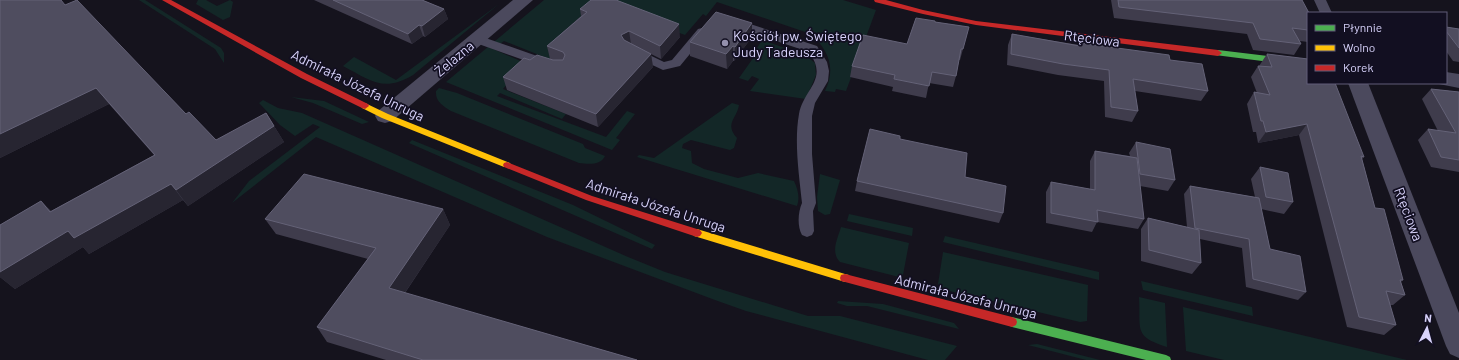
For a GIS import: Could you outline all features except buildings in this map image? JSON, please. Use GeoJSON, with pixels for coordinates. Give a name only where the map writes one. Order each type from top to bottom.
{"type":"FeatureCollection","features":[{"type":"Feature","properties":{"kind":"street","name":"Admirała Józefa Unruga"},"geometry":{"type":"LineString","coordinates":[[166,0],[304,76],[385,116],[589,198],[757,253],[882,289],[1166,360]]}},
{"type":"Feature","properties":{"kind":"street","name":"Żelazna"},"geometry":{"type":"LineString","coordinates":[[385,116],[524,0]]}},
{"type":"Feature","properties":{"kind":"street","name":"Rtęciowa"},"geometry":{"type":"LineString","coordinates":[[878,0],[923,12],[976,23],[1307,64]]}},
{"type":"Feature","properties":{"kind":"street"},"geometry":{"type":"LineString","coordinates":[[1447,80],[1459,81]]}},
{"type":"Feature","properties":{"kind":"street","name":"Rtęciowa"},"geometry":{"type":"LineString","coordinates":[[1358,84],[1459,346]]}},
{"type":"Feature","properties":{"kind":"lane"},"geometry":{"type":"LineString","coordinates":[[1320,0],[1326,12]]}},
{"type":"Feature","properties":{"kind":"lane"},"geometry":{"type":"LineString","coordinates":[[724,19],[813,49],[821,60],[824,72],[807,108],[805,124],[808,203],[806,212],[807,231]]}},
{"type":"Feature","properties":{"kind":"lane"},"geometry":{"type":"LineString","coordinates":[[630,50],[663,66],[676,63],[711,22]]}},
{"type":"Feature","properties":{"kind":"lane"},"geometry":{"type":"LineString","coordinates":[[477,39],[560,69]]}},
{"type":"Feature","properties":{"kind":"green space"},"geometry":{"type":"Polygon","coordinates":[[[139,0],[145,0],[221,48],[224,53],[224,63],[215,49],[139,0]]]}},
{"type":"Feature","properties":{"kind":"green space"},"geometry":{"type":"Polygon","coordinates":[[[198,0],[206,0],[217,6],[230,0],[233,2],[230,17],[223,20],[196,4],[198,0]]]}},
{"type":"Feature","properties":{"kind":"green space"},"geometry":{"type":"Polygon","coordinates":[[[544,0],[843,0],[876,10],[846,91],[836,89],[835,92],[825,91],[830,75],[829,60],[822,47],[811,34],[717,2],[706,16],[703,14],[685,35],[603,5],[554,61],[504,41],[493,49],[525,63],[503,89],[566,114],[562,119],[500,93],[497,96],[606,137],[627,111],[635,114],[616,138],[620,140],[612,150],[446,82],[544,0]]]}},
{"type":"Feature","properties":{"kind":"green space"},"geometry":{"type":"Polygon","coordinates":[[[499,4],[413,75],[402,80],[385,84],[369,80],[343,66],[354,57],[396,80],[499,4]]]}},
{"type":"Feature","properties":{"kind":"green space"},"geometry":{"type":"Polygon","coordinates":[[[762,40],[805,55],[815,63],[816,75],[806,99],[750,91],[759,79],[752,76],[748,81],[739,78],[756,54],[754,53],[762,40]]]}},
{"type":"Feature","properties":{"kind":"green space"},"geometry":{"type":"Polygon","coordinates":[[[439,88],[457,93],[583,144],[585,148],[605,156],[597,163],[579,163],[451,111],[442,105],[438,100],[436,91],[439,88]]]}},
{"type":"Feature","properties":{"kind":"green space"},"geometry":{"type":"Polygon","coordinates":[[[291,97],[324,101],[369,122],[362,124],[313,103],[291,97]]]}},
{"type":"Feature","properties":{"kind":"green space"},"geometry":{"type":"Polygon","coordinates":[[[263,100],[278,108],[302,113],[665,272],[808,316],[840,316],[957,346],[945,360],[928,360],[746,311],[547,237],[316,137],[232,203],[249,181],[320,127],[313,124],[295,136],[280,125],[259,103],[263,100]]]}},
{"type":"Feature","properties":{"kind":"green space"},"geometry":{"type":"Polygon","coordinates":[[[732,103],[739,105],[731,125],[733,133],[737,138],[734,148],[730,150],[691,140],[683,144],[682,148],[691,151],[692,163],[704,169],[738,178],[758,173],[794,181],[798,194],[797,206],[637,157],[639,155],[654,158],[732,103]]]}},
{"type":"Feature","properties":{"kind":"green space"},"geometry":{"type":"Polygon","coordinates":[[[412,140],[573,205],[655,245],[652,249],[409,143],[412,140]]]}},
{"type":"Feature","properties":{"kind":"green space"},"geometry":{"type":"Polygon","coordinates":[[[820,174],[840,180],[830,214],[825,215],[818,211],[817,197],[820,174]]]}},
{"type":"Feature","properties":{"kind":"green space"},"geometry":{"type":"Polygon","coordinates":[[[849,214],[913,228],[912,236],[847,221],[849,214]]]}},
{"type":"Feature","properties":{"kind":"green space"},"geometry":{"type":"Polygon","coordinates":[[[841,227],[909,243],[903,275],[899,277],[840,262],[837,258],[835,249],[841,227]]]}},
{"type":"Feature","properties":{"kind":"green space"},"geometry":{"type":"Polygon","coordinates":[[[945,236],[1099,272],[1099,280],[943,242],[945,236]]]}},
{"type":"Feature","properties":{"kind":"green space"},"geometry":{"type":"Polygon","coordinates":[[[943,252],[1088,285],[1087,321],[1080,322],[941,289],[938,284],[943,252]]]}},
{"type":"Feature","properties":{"kind":"green space"},"geometry":{"type":"Polygon","coordinates":[[[1141,281],[1252,307],[1253,316],[1143,290],[1141,281]]]}},
{"type":"Feature","properties":{"kind":"green space"},"geometry":{"type":"Polygon","coordinates":[[[1139,297],[1165,303],[1167,347],[1149,339],[1141,330],[1139,297]]]}},
{"type":"Feature","properties":{"kind":"green space"},"geometry":{"type":"Polygon","coordinates":[[[838,301],[883,304],[954,323],[959,329],[867,306],[847,306],[837,303],[838,301]]]}},
{"type":"Feature","properties":{"kind":"green space"},"geometry":{"type":"Polygon","coordinates":[[[1183,307],[1407,360],[1224,360],[1186,351],[1183,307]]]}},
{"type":"Feature","properties":{"kind":"green space"},"geometry":{"type":"Polygon","coordinates":[[[1037,344],[1100,360],[1086,360],[1028,345],[1037,344]]]}},
{"type":"Feature","properties":{"kind":"traffic: fast"},"geometry":{"type":"LineString","coordinates":[[1218,53],[1307,64]]}},
{"type":"Feature","properties":{"kind":"traffic: fast"},"geometry":{"type":"LineString","coordinates":[[1012,322],[1166,360]]}},
{"type":"Feature","properties":{"kind":"traffic: slow"},"geometry":{"type":"LineString","coordinates":[[365,106],[385,116],[507,165]]}},
{"type":"Feature","properties":{"kind":"traffic: slow"},"geometry":{"type":"LineString","coordinates":[[697,233],[845,278]]}},
{"type":"Feature","properties":{"kind":"traffic: jam"},"geometry":{"type":"LineString","coordinates":[[166,0],[304,76],[365,106]]}},
{"type":"Feature","properties":{"kind":"traffic: jam"},"geometry":{"type":"LineString","coordinates":[[878,0],[923,12],[976,23],[1218,53]]}},
{"type":"Feature","properties":{"kind":"traffic: jam"},"geometry":{"type":"LineString","coordinates":[[507,165],[589,198],[697,233]]}},
{"type":"Feature","properties":{"kind":"traffic: jam"},"geometry":{"type":"LineString","coordinates":[[845,278],[1012,322]]}},
{"type":"Feature","properties":{"kind":"place","name":"Kościół pw. Świętego Judy Tadeusza"},"geometry":{"type":"Point","coordinates":[725,43]}}]}
